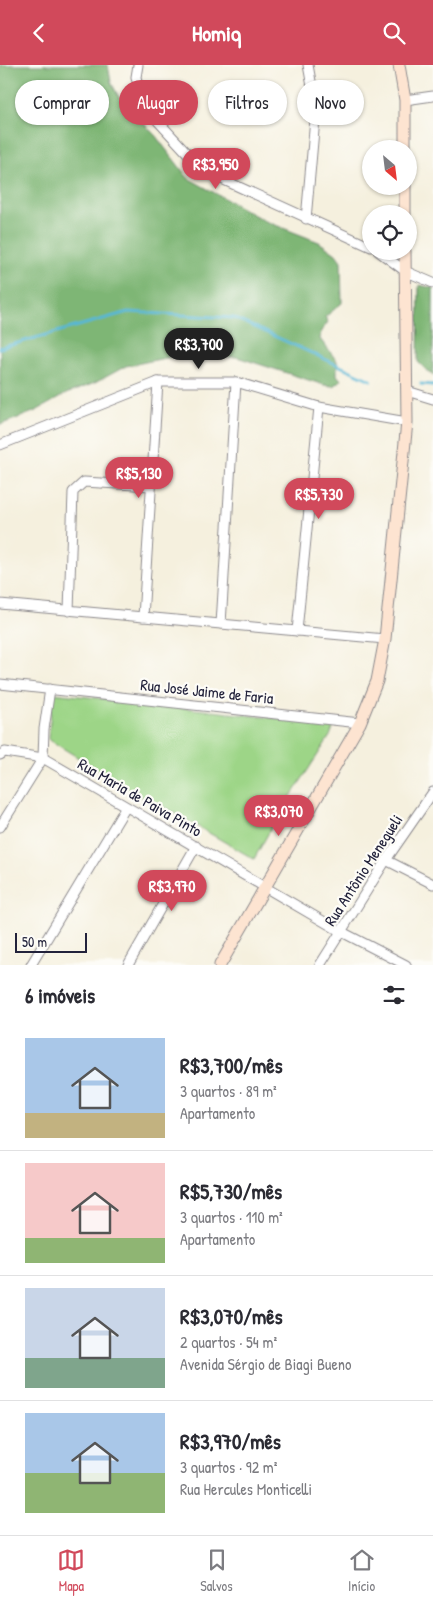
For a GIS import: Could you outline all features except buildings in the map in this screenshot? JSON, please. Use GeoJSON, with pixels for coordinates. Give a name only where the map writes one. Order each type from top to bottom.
{"type":"FeatureCollection","features":[{"type":"Feature","properties":{"kind":"street"},"geometry":{"type":"LineString","coordinates":[[138,65],[136,77],[143,105],[204,171],[362,243]]}},
{"type":"Feature","properties":{"kind":"street"},"geometry":{"type":"LineString","coordinates":[[306,219],[316,108],[308,65]]}},
{"type":"Feature","properties":{"kind":"street"},"geometry":{"type":"LineString","coordinates":[[399,65],[405,99],[405,140]]}},
{"type":"Feature","properties":{"kind":"street"},"geometry":{"type":"LineString","coordinates":[[405,99],[433,96]]}},
{"type":"Feature","properties":{"kind":"street"},"geometry":{"type":"LineString","coordinates":[[390,260],[405,271],[433,283]]}},
{"type":"Feature","properties":{"kind":"street"},"geometry":{"type":"LineString","coordinates":[[220,965],[360,723],[377,681],[385,639],[407,422],[405,260]]}},
{"type":"Feature","properties":{"kind":"street"},"geometry":{"type":"LineString","coordinates":[[0,445],[158,382],[236,382],[319,407],[407,422]]}},
{"type":"Feature","properties":{"kind":"street"},"geometry":{"type":"LineString","coordinates":[[143,617],[158,382]]}},
{"type":"Feature","properties":{"kind":"street"},"geometry":{"type":"LineString","coordinates":[[221,624],[236,382]]}},
{"type":"Feature","properties":{"kind":"street"},"geometry":{"type":"LineString","coordinates":[[407,391],[433,399]]}},
{"type":"Feature","properties":{"kind":"street"},"geometry":{"type":"LineString","coordinates":[[297,631],[319,407]]}},
{"type":"Feature","properties":{"kind":"street"},"geometry":{"type":"LineString","coordinates":[[69,611],[73,492],[84,482],[152,486]]}},
{"type":"Feature","properties":{"kind":"street"},"geometry":{"type":"LineString","coordinates":[[0,604],[385,639]]}},
{"type":"Feature","properties":{"kind":"street","name":"Rua José Jaime de Faria"},"geometry":{"type":"LineString","coordinates":[[0,684],[360,723]]}},
{"type":"Feature","properties":{"kind":"street"},"geometry":{"type":"LineString","coordinates":[[0,827],[43,758],[50,689]]}},
{"type":"Feature","properties":{"kind":"street"},"geometry":{"type":"LineString","coordinates":[[0,755],[5,753],[43,758]]}},
{"type":"Feature","properties":{"kind":"street","name":"Rua Maria de Paiva Pinto"},"geometry":{"type":"LineString","coordinates":[[43,758],[266,886],[340,931],[406,965]]}},
{"type":"Feature","properties":{"kind":"street","name":"Rua Antônio Menegueli"},"geometry":{"type":"LineString","coordinates":[[320,965],[386,860],[432,797]]}},
{"type":"Feature","properties":{"kind":"street"},"geometry":{"type":"LineString","coordinates":[[31,965],[126,807]]}},
{"type":"Feature","properties":{"kind":"street"},"geometry":{"type":"LineString","coordinates":[[128,965],[196,846]]}},
{"type":"Feature","properties":{"kind":"street"},"geometry":{"type":"LineString","coordinates":[[386,860],[433,884]]}},
{"type":"Feature","properties":{"kind":"green space"},"geometry":{"type":"Polygon","coordinates":[[[0,65],[108,65],[111,82],[119,97],[119,125],[145,125],[188,178],[265,221],[319,242],[336,254],[341,261],[342,303],[325,317],[328,322],[321,331],[320,339],[337,361],[337,375],[341,380],[333,386],[324,385],[237,357],[175,356],[126,366],[95,383],[66,394],[36,411],[0,425],[0,65]]]}},
{"type":"Feature","properties":{"kind":"green space"},"geometry":{"type":"Polygon","coordinates":[[[419,285],[433,288],[433,376],[418,362],[419,285]]]}},
{"type":"Feature","properties":{"kind":"green space"},"geometry":{"type":"Polygon","coordinates":[[[53,693],[334,725],[330,736],[278,816],[254,859],[164,807],[142,797],[48,739],[53,693]]]}},
{"type":"Feature","properties":{"kind":"waterway"},"geometry":{"type":"LineString","coordinates":[[0,348],[128,312],[234,318],[371,380]]}},
{"type":"Feature","properties":{"kind":"waterway"},"geometry":{"type":"LineString","coordinates":[[421,384],[433,385]]}}]}
